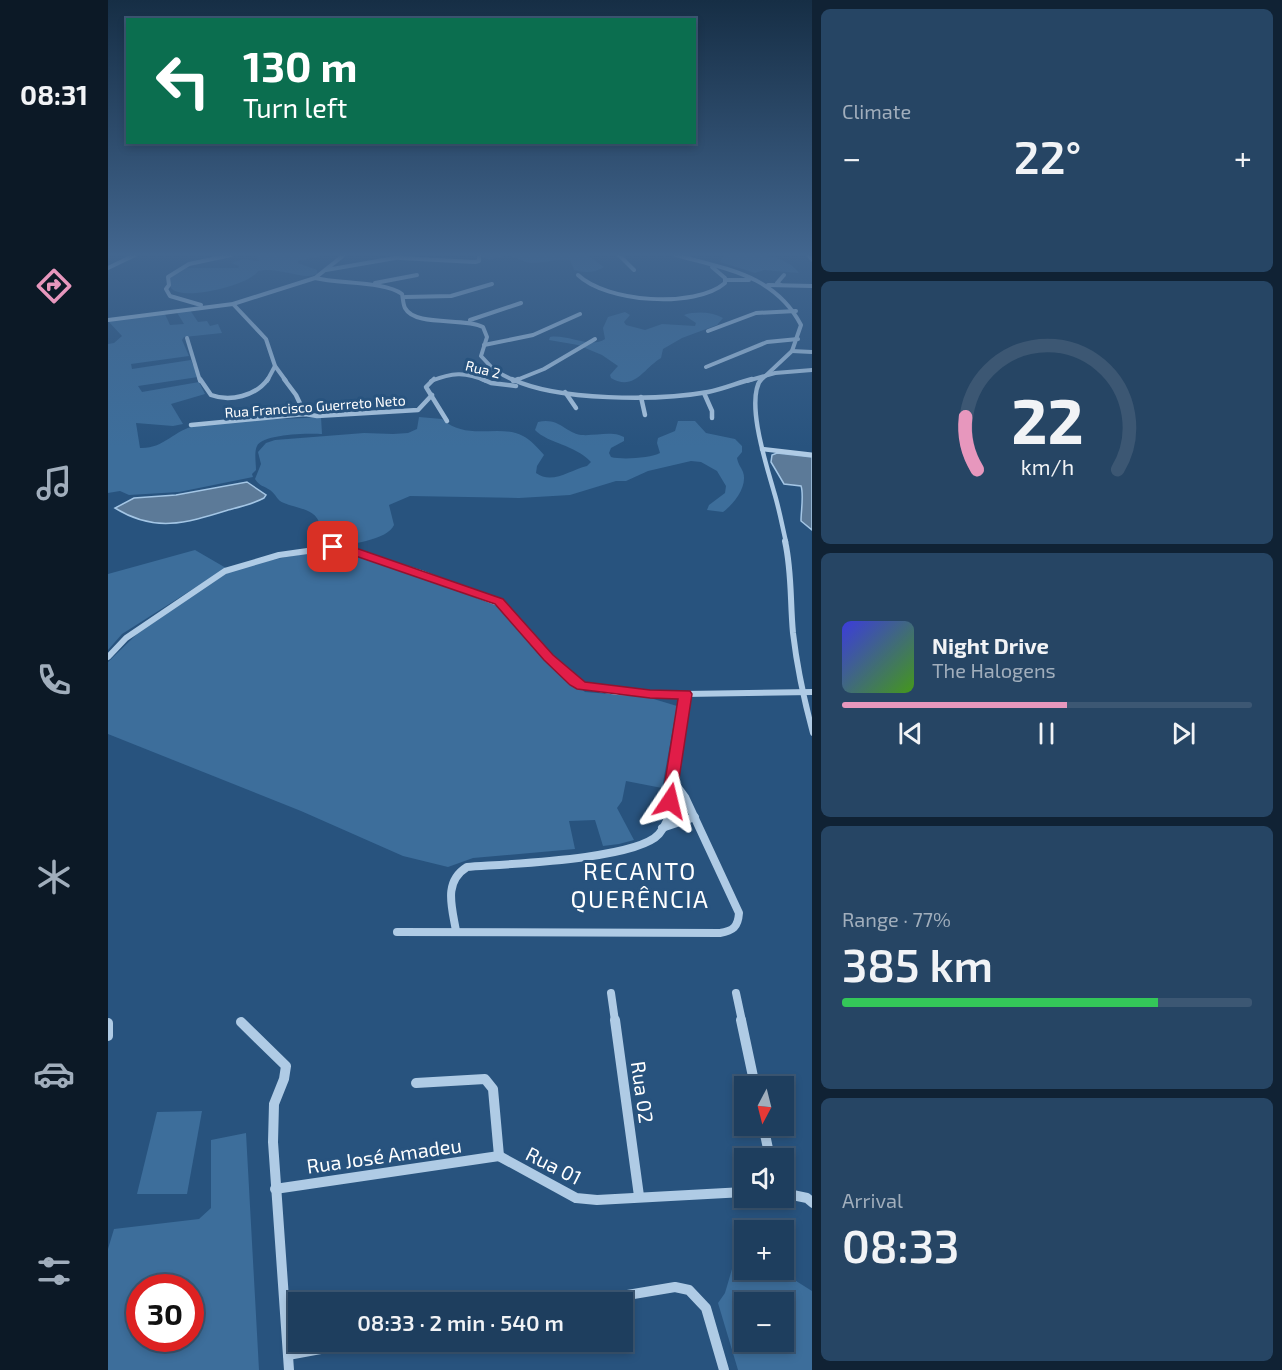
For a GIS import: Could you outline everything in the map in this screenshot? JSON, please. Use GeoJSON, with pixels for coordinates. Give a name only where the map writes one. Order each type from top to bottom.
{"type":"FeatureCollection","features":[{"type":"Feature","properties":{"kind":"street"},"geometry":{"type":"LineString","coordinates":[[248,319],[266,339],[275,366],[296,395],[305,414]]}},
{"type":"Feature","properties":{"kind":"street"},"geometry":{"type":"LineString","coordinates":[[427,319],[470,321],[476,319]]}},
{"type":"Feature","properties":{"kind":"street"},"geometry":{"type":"LineString","coordinates":[[484,345],[533,335],[569,319]]}},
{"type":"Feature","properties":{"kind":"street"},"geometry":{"type":"LineString","coordinates":[[708,331],[742,319]]}},
{"type":"Feature","properties":{"kind":"street"},"geometry":{"type":"LineString","coordinates":[[799,319],[801,325],[792,351],[763,376],[756,391],[758,429],[791,566],[793,632],[802,692],[812,729]]}},
{"type":"Feature","properties":{"kind":"street"},"geometry":{"type":"LineString","coordinates":[[470,321],[485,328],[488,338],[481,351],[484,363],[499,376],[544,390],[641,397],[704,393],[763,376],[812,370]]}},
{"type":"Feature","properties":{"kind":"street"},"geometry":{"type":"LineString","coordinates":[[187,338],[204,389],[212,396],[231,398],[256,389],[264,384],[275,366]]}},
{"type":"Feature","properties":{"kind":"street"},"geometry":{"type":"LineString","coordinates":[[513,381],[544,369],[595,339]]}},
{"type":"Feature","properties":{"kind":"street"},"geometry":{"type":"LineString","coordinates":[[706,367],[767,342],[798,339]]}},
{"type":"Feature","properties":{"kind":"street"},"geometry":{"type":"LineString","coordinates":[[792,351],[812,352]]}},
{"type":"Feature","properties":{"kind":"street","name":"Rua 2"},"geometry":{"type":"LineString","coordinates":[[432,395],[426,387],[431,380],[454,373],[469,373],[491,383],[544,390]]}},
{"type":"Feature","properties":{"kind":"street"},"geometry":{"type":"LineString","coordinates":[[565,392],[576,408]]}},
{"type":"Feature","properties":{"kind":"street"},"geometry":{"type":"LineString","coordinates":[[704,393],[712,411],[712,418]]}},
{"type":"Feature","properties":{"kind":"street"},"geometry":{"type":"LineString","coordinates":[[432,395],[447,421]]}},
{"type":"Feature","properties":{"kind":"street","name":"Rua Francisco Guerreto Neto"},"geometry":{"type":"LineString","coordinates":[[191,425],[305,414],[317,416],[418,410],[432,395]]}},
{"type":"Feature","properties":{"kind":"street"},"geometry":{"type":"LineString","coordinates":[[641,397],[645,415]]}},
{"type":"Feature","properties":{"kind":"street"},"geometry":{"type":"LineString","coordinates":[[762,449],[812,455]]}},
{"type":"Feature","properties":{"kind":"street"},"geometry":{"type":"LineString","coordinates":[[108,657],[126,638],[225,571],[294,553],[339,547],[499,602],[549,657],[582,686],[650,694],[812,692]]}},
{"type":"Feature","properties":{"kind":"street"},"geometry":{"type":"LineString","coordinates":[[456,932],[451,889],[452,879],[456,872],[468,867],[629,849],[657,837],[662,828],[674,782],[677,742],[685,694]]}},
{"type":"Feature","properties":{"kind":"street"},"geometry":{"type":"LineString","coordinates":[[397,932],[720,933],[731,931],[738,924],[739,914],[695,817],[674,782]]}},
{"type":"Feature","properties":{"kind":"street"},"geometry":{"type":"LineString","coordinates":[[662,828],[695,817]]}},
{"type":"Feature","properties":{"kind":"street","name":"Rua 02"},"geometry":{"type":"LineString","coordinates":[[611,993],[639,1196]]}},
{"type":"Feature","properties":{"kind":"street"},"geometry":{"type":"LineString","coordinates":[[736,993],[753,1076]]}},
{"type":"Feature","properties":{"kind":"street"},"geometry":{"type":"LineString","coordinates":[[241,1022],[286,1066],[286,1076],[272,1105],[275,1190],[288,1370]]}},
{"type":"Feature","properties":{"kind":"street"},"geometry":{"type":"LineString","coordinates":[[108,1023],[108,1036]]}},
{"type":"Feature","properties":{"kind":"street","name":"Rua 01"},"geometry":{"type":"LineString","coordinates":[[416,1083],[485,1079],[493,1089],[499,1156],[576,1198],[597,1200],[734,1192]]}},
{"type":"Feature","properties":{"kind":"street","name":"Rua José Amadeu"},"geometry":{"type":"LineString","coordinates":[[275,1190],[499,1156]]}},
{"type":"Feature","properties":{"kind":"street"},"geometry":{"type":"LineString","coordinates":[[794,1195],[807,1198],[812,1202]]}},
{"type":"Feature","properties":{"kind":"street"},"geometry":{"type":"LineString","coordinates":[[633,1294],[675,1287],[689,1290],[706,1308],[724,1370]]}},
{"type":"Feature","properties":{"kind":"street"},"geometry":{"type":"LineString","coordinates":[[288,1354],[300,1352]]}},
{"type":"Feature","properties":{"kind":"shaded area"},"geometry":{"type":"Polygon","coordinates":[[[167,319],[170,325],[184,324],[181,319],[207,321],[210,326],[218,324],[222,333],[184,337],[182,340],[189,356],[131,364],[132,369],[191,360],[198,377],[138,386],[142,392],[199,382],[205,394],[171,404],[183,424],[173,426],[136,423],[140,448],[156,446],[188,428],[226,422],[321,417],[322,434],[286,435],[261,442],[256,448],[256,470],[252,474],[253,477],[179,492],[129,495],[120,491],[108,493],[108,344],[114,343],[122,336],[108,321],[167,319]]]}},
{"type":"Feature","properties":{"kind":"shaded area"},"geometry":{"type":"Polygon","coordinates":[[[607,319],[627,319],[624,322],[626,325],[645,330],[662,324],[695,326],[696,323],[690,319],[722,319],[717,325],[682,338],[663,349],[661,358],[638,377],[626,382],[619,382],[611,378],[610,375],[618,366],[602,355],[578,345],[549,340],[550,337],[564,337],[586,342],[599,342],[605,339],[603,328],[607,319]]]}},
{"type":"Feature","properties":{"kind":"shaded area"},"geometry":{"type":"Polygon","coordinates":[[[419,417],[442,419],[462,430],[503,431],[523,436],[544,455],[537,466],[536,473],[548,478],[587,466],[591,462],[577,451],[541,435],[535,430],[538,422],[556,423],[581,435],[619,435],[624,437],[624,441],[611,448],[609,453],[611,457],[629,458],[660,453],[658,438],[675,431],[678,421],[695,421],[706,433],[735,439],[742,446],[742,452],[737,458],[743,472],[744,483],[735,500],[723,512],[707,510],[709,505],[725,493],[726,486],[717,471],[701,462],[691,461],[648,471],[626,481],[616,481],[570,495],[519,498],[410,496],[389,505],[394,525],[380,536],[356,543],[318,546],[310,545],[308,542],[320,525],[315,515],[282,502],[255,479],[261,464],[258,452],[266,443],[275,440],[364,433],[408,433],[417,429],[419,417]]]}},
{"type":"Feature","properties":{"kind":"shaded area"},"geometry":{"type":"Polygon","coordinates":[[[777,453],[812,457],[812,530],[801,521],[801,486],[784,484],[771,462],[772,455],[777,453]]]}},
{"type":"Feature","properties":{"kind":"shaded area"},"geometry":{"type":"Polygon","coordinates":[[[247,482],[266,495],[264,498],[184,522],[144,521],[115,508],[134,498],[176,495],[247,482]]]}},
{"type":"Feature","properties":{"kind":"shaded area"},"geometry":{"type":"Polygon","coordinates":[[[337,549],[501,606],[549,661],[585,692],[647,697],[677,706],[662,788],[626,781],[622,801],[617,808],[634,840],[603,846],[595,820],[569,821],[575,849],[473,858],[448,867],[403,856],[301,811],[108,734],[108,662],[137,634],[227,573],[254,564],[337,549]]]}},
{"type":"Feature","properties":{"kind":"shaded area"},"geometry":{"type":"Polygon","coordinates":[[[195,550],[226,568],[122,634],[108,650],[108,574],[195,550]]]}},
{"type":"Feature","properties":{"kind":"shaded area"},"geometry":{"type":"Polygon","coordinates":[[[202,1111],[187,1194],[137,1194],[157,1112],[202,1111]]]}},
{"type":"Feature","properties":{"kind":"shaded area"},"geometry":{"type":"Polygon","coordinates":[[[246,1133],[259,1370],[108,1370],[108,1249],[114,1229],[199,1219],[211,1208],[211,1140],[246,1133]]]}},
{"type":"Feature","properties":{"kind":"shaded area"},"geometry":{"type":"Polygon","coordinates":[[[734,1262],[734,1280],[794,1280],[812,1291],[812,1370],[738,1370],[718,1303],[725,1293],[734,1262]]]}},
{"type":"Feature","properties":{"kind":"district","name":"RECANTO QUERÊNCIA"},"geometry":{"type":"Point","coordinates":[640,884]}},
{"type":"Feature","properties":{"kind":"route"},"geometry":{"type":"LineString","coordinates":[[333,547],[346,549],[499,602],[549,657],[582,686],[650,694],[685,694],[670,801]]}}]}
